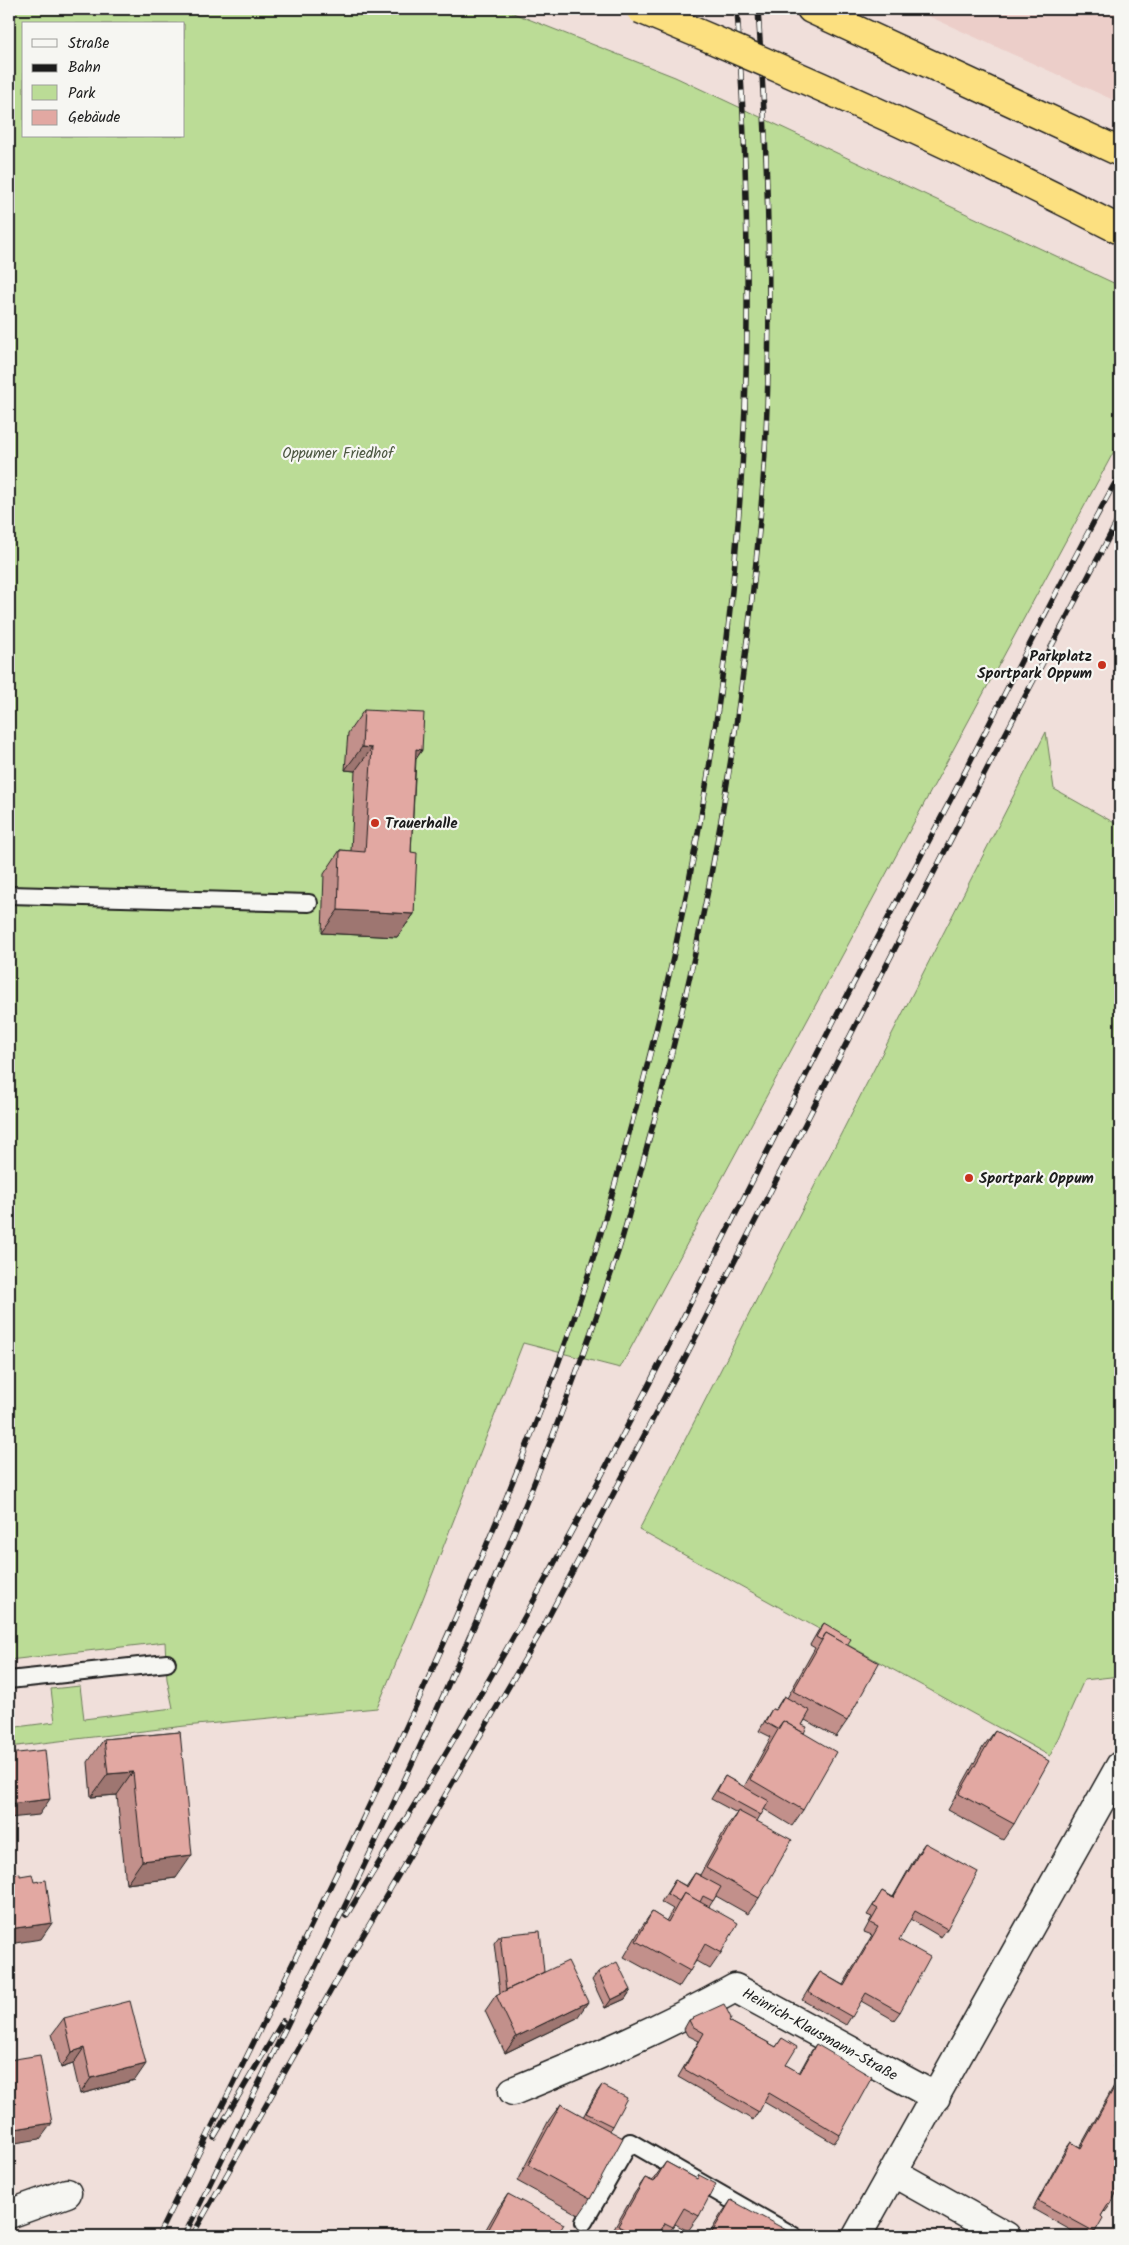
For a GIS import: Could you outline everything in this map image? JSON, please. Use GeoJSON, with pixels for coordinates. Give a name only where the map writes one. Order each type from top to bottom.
{"type":"FeatureCollection","features":[{"type":"Feature","properties":{"kind":"highway"},"geometry":{"type":"LineString","coordinates":[[640,9],[780,67],[1038,188],[1120,230]]}},
{"type":"Feature","properties":{"kind":"highway"},"geometry":{"type":"LineString","coordinates":[[811,9],[1120,152]]}},
{"type":"Feature","properties":{"kind":"street"},"geometry":{"type":"LineString","coordinates":[[857,2236],[894,2173],[1120,1766]]}},
{"type":"Feature","properties":{"kind":"street","name":"Heinrich-Klausmann-Straße"},"geometry":{"type":"LineString","coordinates":[[513,2091],[624,2045],[693,2012],[735,1988],[936,2097]]}},
{"type":"Feature","properties":{"kind":"street"},"geometry":{"type":"LineString","coordinates":[[894,2173],[1006,2236]]}},
{"type":"Feature","properties":{"kind":"street"},"geometry":{"type":"LineString","coordinates":[[9,2214],[67,2193]]}},
{"type":"Feature","properties":{"kind":"lane"},"geometry":{"type":"LineString","coordinates":[[9,895],[309,903]]}},
{"type":"Feature","properties":{"kind":"lane"},"geometry":{"type":"LineString","coordinates":[[9,1680],[167,1663]]}},
{"type":"Feature","properties":{"kind":"lane"},"geometry":{"type":"LineString","coordinates":[[584,2222],[630,2142],[794,2236]]}},
{"type":"Feature","properties":{"kind":"shaded area"},"geometry":{"type":"Polygon","coordinates":[[[913,9],[1120,9],[1120,103],[913,9]]]}},
{"type":"Feature","properties":{"kind":"green space","name":"Oppumer Friedhof"},"geometry":{"type":"Polygon","coordinates":[[[9,9],[503,9],[675,77],[1120,286],[1120,440],[620,1368],[523,1343],[422,1601],[377,1708],[185,1726],[9,1747],[9,1728],[55,1722],[51,1689],[80,1686],[84,1719],[173,1708],[167,1679],[165,1642],[9,1660],[9,9]]]}},
{"type":"Feature","properties":{"kind":"green space","name":"Sportpark Oppum"},"geometry":{"type":"Polygon","coordinates":[[[1046,732],[1054,789],[1120,826],[1120,1676],[1084,1680],[1050,1756],[639,1530],[1046,732]]]}},
{"type":"Feature","properties":{"kind":"building","name":"Trauerhalle"},"geometry":{"type":"Polygon","coordinates":[[[364,710],[424,713],[422,750],[416,749],[411,852],[417,853],[414,914],[338,910],[340,850],[365,852],[372,748],[362,747],[364,710]]]}},
{"type":"Feature","properties":{"kind":"building"},"geometry":{"type":"Polygon","coordinates":[[[824,1623],[851,1639],[847,1645],[826,1633],[821,1640],[816,1637],[824,1623]]]}},
{"type":"Feature","properties":{"kind":"building"},"geometry":{"type":"Polygon","coordinates":[[[826,1633],[879,1663],[847,1721],[793,1691],[826,1633]]]}},
{"type":"Feature","properties":{"kind":"building"},"geometry":{"type":"Polygon","coordinates":[[[784,1696],[810,1711],[802,1725],[807,1727],[804,1733],[783,1721],[777,1729],[765,1722],[772,1709],[776,1710],[784,1696]]]}},
{"type":"Feature","properties":{"kind":"building"},"geometry":{"type":"Polygon","coordinates":[[[783,1721],[836,1752],[803,1810],[750,1779],[783,1721]]]}},
{"type":"Feature","properties":{"kind":"building"},"geometry":{"type":"Polygon","coordinates":[[[995,1731],[1049,1761],[1014,1824],[959,1794],[995,1731]]]}},
{"type":"Feature","properties":{"kind":"building"},"geometry":{"type":"Polygon","coordinates":[[[180,1732],[192,1855],[142,1861],[133,1772],[108,1774],[104,1739],[180,1732]]]}},
{"type":"Feature","properties":{"kind":"building"},"geometry":{"type":"Polygon","coordinates":[[[45,1750],[50,1799],[9,1804],[9,1754],[45,1750]]]}},
{"type":"Feature","properties":{"kind":"building"},"geometry":{"type":"Polygon","coordinates":[[[725,1776],[769,1801],[761,1815],[717,1791],[725,1776]]]}},
{"type":"Feature","properties":{"kind":"building"},"geometry":{"type":"Polygon","coordinates":[[[738,1811],[792,1840],[759,1898],[706,1868],[738,1811]]]}},
{"type":"Feature","properties":{"kind":"building"},"geometry":{"type":"Polygon","coordinates":[[[925,1843],[978,1872],[947,1929],[915,1911],[899,1940],[930,1957],[900,2012],[866,1993],[852,2017],[808,1992],[820,1972],[844,1986],[878,1927],[870,1923],[878,1909],[873,1906],[882,1891],[893,1898],[925,1843]]]}},
{"type":"Feature","properties":{"kind":"building"},"geometry":{"type":"Polygon","coordinates":[[[20,1873],[20,1876],[32,1874],[34,1882],[46,1880],[52,1923],[9,1929],[9,1875],[20,1873]]]}},
{"type":"Feature","properties":{"kind":"building"},"geometry":{"type":"Polygon","coordinates":[[[695,1873],[721,1887],[713,1901],[703,1896],[700,1902],[684,1893],[679,1901],[667,1894],[675,1880],[687,1887],[695,1873]]]}},
{"type":"Feature","properties":{"kind":"building"},"geometry":{"type":"Polygon","coordinates":[[[684,1893],[738,1923],[721,1953],[705,1944],[690,1971],[636,1941],[652,1912],[668,1922],[684,1893]]]}},
{"type":"Feature","properties":{"kind":"building"},"geometry":{"type":"Polygon","coordinates":[[[540,1931],[544,1972],[506,1990],[500,1935],[540,1931]]]}},
{"type":"Feature","properties":{"kind":"building"},"geometry":{"type":"Polygon","coordinates":[[[568,1961],[588,2002],[516,2037],[496,1995],[568,1961]]]}},
{"type":"Feature","properties":{"kind":"building"},"geometry":{"type":"Polygon","coordinates":[[[617,1962],[631,1990],[611,2000],[598,1972],[617,1962]]]}},
{"type":"Feature","properties":{"kind":"building"},"geometry":{"type":"Polygon","coordinates":[[[130,2001],[146,2064],[91,2078],[84,2048],[72,2052],[64,2018],[130,2001]]]}},
{"type":"Feature","properties":{"kind":"building"},"geometry":{"type":"Polygon","coordinates":[[[724,2004],[731,2018],[729,2021],[776,2047],[782,2038],[797,2047],[786,2065],[800,2073],[816,2044],[872,2077],[840,2135],[769,2093],[759,2112],[684,2069],[704,2033],[692,2026],[689,2020],[724,2004]]]}},
{"type":"Feature","properties":{"kind":"building"},"geometry":{"type":"Polygon","coordinates":[[[40,2055],[52,2123],[9,2130],[9,2060],[40,2055]]]}},
{"type":"Feature","properties":{"kind":"building"},"geometry":{"type":"Polygon","coordinates":[[[1120,2077],[1120,2184],[1111,2204],[1109,2203],[1101,2216],[1103,2218],[1095,2232],[1038,2201],[1071,2142],[1081,2148],[1120,2077]]]}},
{"type":"Feature","properties":{"kind":"building"},"geometry":{"type":"Polygon","coordinates":[[[602,2085],[627,2098],[612,2126],[586,2113],[602,2085]]]}},
{"type":"Feature","properties":{"kind":"building"},"geometry":{"type":"Polygon","coordinates":[[[561,2104],[623,2138],[590,2199],[528,2165],[561,2104]]]}},
{"type":"Feature","properties":{"kind":"building"},"geometry":{"type":"Polygon","coordinates":[[[666,2162],[697,2179],[699,2175],[716,2184],[699,2216],[684,2208],[673,2227],[665,2223],[658,2236],[637,2236],[618,2226],[645,2178],[654,2182],[666,2162]]]}},
{"type":"Feature","properties":{"kind":"building"},"geometry":{"type":"Polygon","coordinates":[[[508,2194],[564,2224],[557,2236],[485,2236],[508,2194]]]}},
{"type":"Feature","properties":{"kind":"building"},"geometry":{"type":"Polygon","coordinates":[[[731,2200],[788,2231],[785,2236],[710,2236],[731,2200]]]}},
{"type":"Feature","properties":{"kind":"railway"},"geometry":{"type":"LineString","coordinates":[[158,2236],[370,1804],[470,1585],[559,1361],[610,1202],[649,1058],[671,966],[707,782],[721,689],[740,502],[745,408],[747,258],[743,108],[737,9]]}},
{"type":"Feature","properties":{"kind":"railway"},"geometry":{"type":"LineString","coordinates":[[184,2236],[409,1771],[486,1600],[522,1513],[589,1338],[619,1249],[677,1033],[714,862],[724,804],[754,583],[761,513],[766,442],[769,258],[764,109],[758,9]]}},
{"type":"Feature","properties":{"kind":"railway"},"geometry":{"type":"LineString","coordinates":[[346,1916],[477,1700],[602,1475],[838,1013],[953,795],[1056,593],[1120,474]]}},
{"type":"Feature","properties":{"kind":"railway"},"geometry":{"type":"LineString","coordinates":[[192,2236],[334,1985],[539,1635],[685,1358],[987,769],[1120,516]]}},
{"type":"Feature","properties":{"kind":"railway"},"geometry":{"type":"LineString","coordinates":[[214,2137],[283,2021]]}},
{"type":"Feature","properties":{"kind":"place","name":"Parkplatz Sportpark Oppum"},"geometry":{"type":"Point","coordinates":[1102,665]}},
{"type":"Feature","properties":{"kind":"place","name":"Trauerhalle"},"geometry":{"type":"Point","coordinates":[375,823]}},
{"type":"Feature","properties":{"kind":"place","name":"Sportpark Oppum"},"geometry":{"type":"Point","coordinates":[969,1178]}}]}
